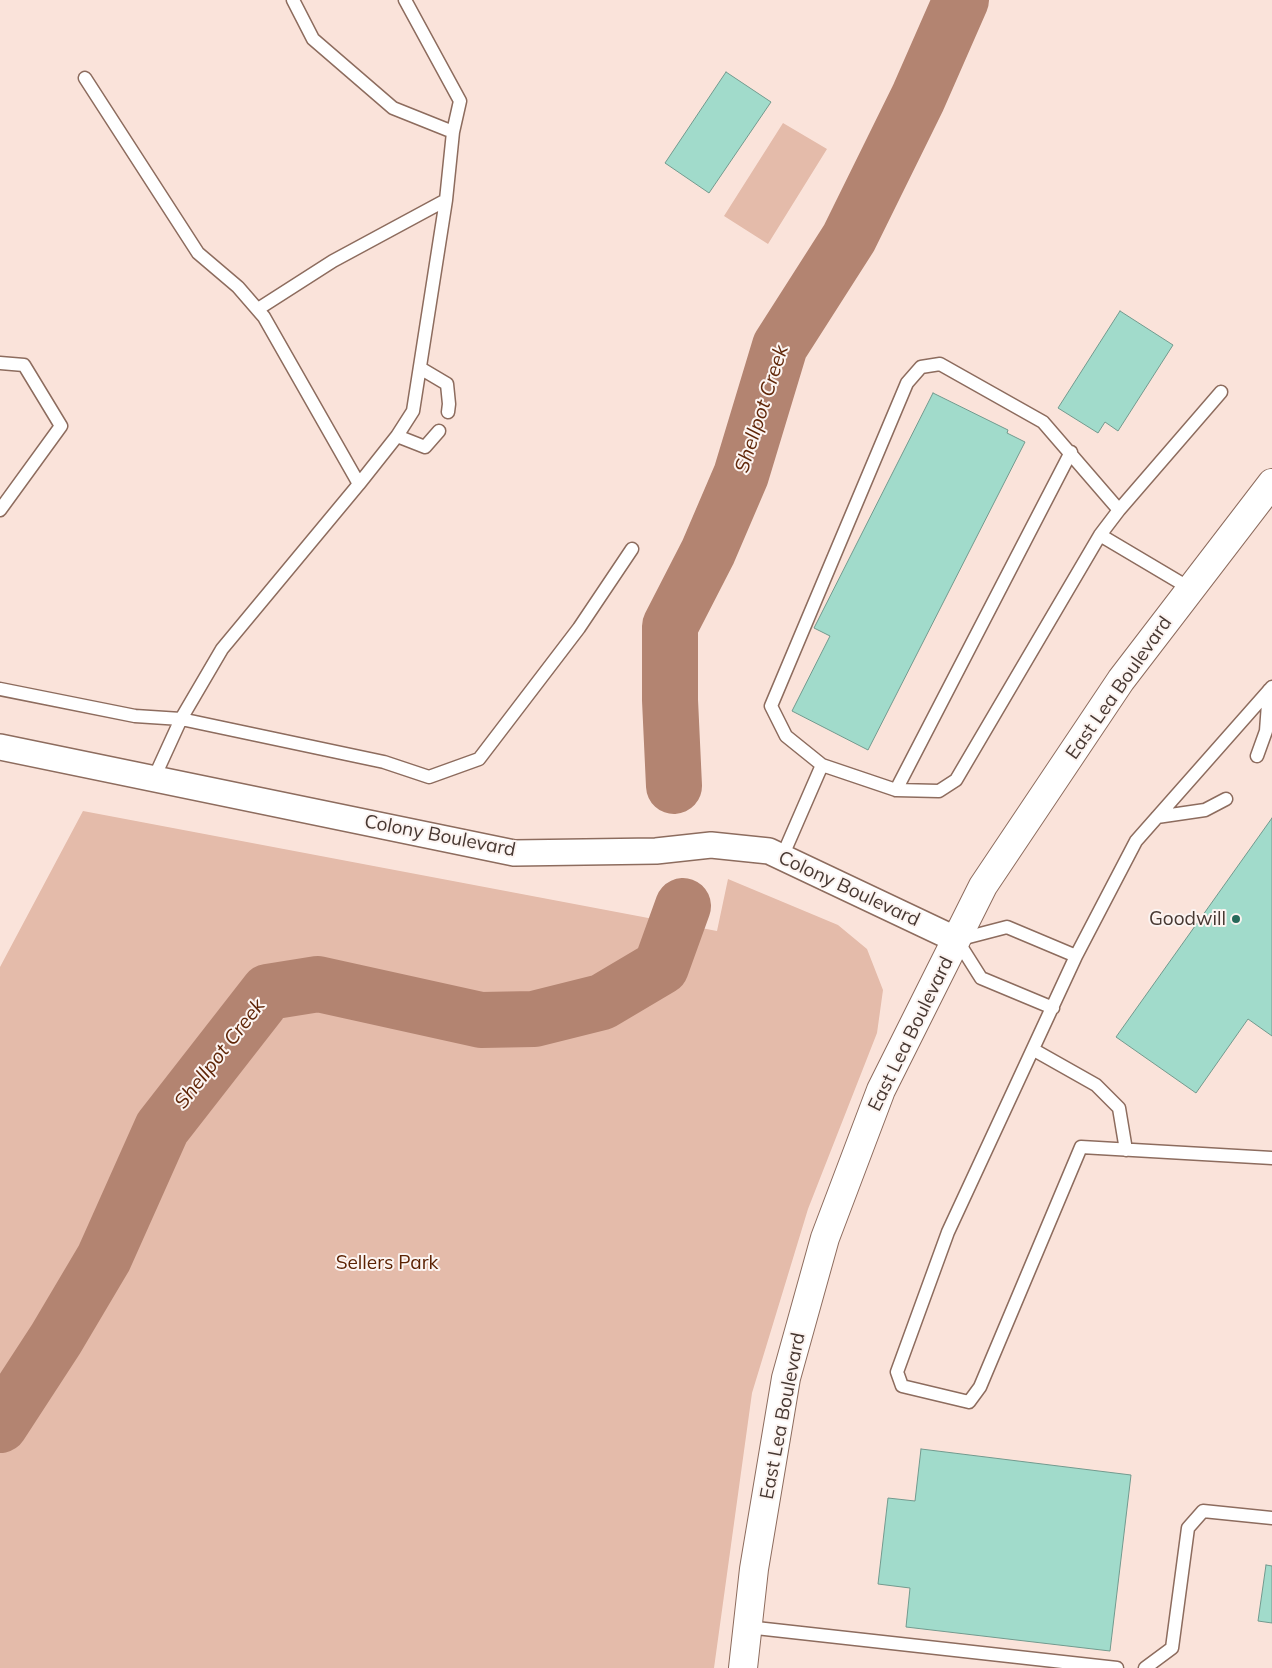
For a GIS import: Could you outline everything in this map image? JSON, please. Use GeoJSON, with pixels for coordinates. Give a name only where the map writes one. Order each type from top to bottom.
{"type":"FeatureCollection","features":[{"type":"Feature","properties":{"kind":"street","name":"East Lea Boulevard"},"geometry":{"type":"LineString","coordinates":[[743,1668],[754,1569],[786,1378],[825,1238],[881,1090],[983,886],[1121,680],[1272,483]]}},
{"type":"Feature","properties":{"kind":"street","name":"Colony Boulevard"},"geometry":{"type":"LineString","coordinates":[[0,746],[514,853],[656,851],[711,845],[769,851],[956,940]]}},
{"type":"Feature","properties":{"kind":"lane"},"geometry":{"type":"LineString","coordinates":[[293,0],[313,39],[393,108],[453,132]]}},
{"type":"Feature","properties":{"kind":"lane"},"geometry":{"type":"LineString","coordinates":[[154,778],[182,719],[222,649],[359,484],[397,436],[413,411],[446,200],[453,132],[460,101],[405,0]]}},
{"type":"Feature","properties":{"kind":"lane"},"geometry":{"type":"LineString","coordinates":[[85,78],[198,253],[238,287],[258,309],[359,484]]}},
{"type":"Feature","properties":{"kind":"lane"},"geometry":{"type":"LineString","coordinates":[[258,309],[333,261],[446,200]]}},
{"type":"Feature","properties":{"kind":"lane"},"geometry":{"type":"LineString","coordinates":[[0,363],[24,366],[61,426],[0,510]]}},
{"type":"Feature","properties":{"kind":"lane"},"geometry":{"type":"LineString","coordinates":[[1119,510],[1043,422],[940,364],[921,367],[908,383],[771,706],[786,736],[822,765],[896,790],[940,791],[956,780],[1100,535],[1119,510],[1221,392]]}},
{"type":"Feature","properties":{"kind":"lane"},"geometry":{"type":"LineString","coordinates":[[420,368],[447,384],[450,404],[448,412]]}},
{"type":"Feature","properties":{"kind":"lane"},"geometry":{"type":"LineString","coordinates":[[397,436],[425,447],[439,431]]}},
{"type":"Feature","properties":{"kind":"lane"},"geometry":{"type":"LineString","coordinates":[[896,790],[1070,452]]}},
{"type":"Feature","properties":{"kind":"lane"},"geometry":{"type":"LineString","coordinates":[[1100,535],[1191,589]]}},
{"type":"Feature","properties":{"kind":"lane"},"geometry":{"type":"LineString","coordinates":[[0,689],[135,716],[182,719],[384,762],[429,777],[479,759],[579,628],[632,549]]}},
{"type":"Feature","properties":{"kind":"lane"},"geometry":{"type":"LineString","coordinates":[[1257,756],[1266,730],[1271,688]]}},
{"type":"Feature","properties":{"kind":"lane"},"geometry":{"type":"LineString","coordinates":[[1271,688],[1136,840],[1076,956],[948,1232],[897,1372],[902,1386],[969,1402],[980,1387],[1081,1147],[1272,1158]]}},
{"type":"Feature","properties":{"kind":"lane"},"geometry":{"type":"LineString","coordinates":[[782,857],[822,765]]}},
{"type":"Feature","properties":{"kind":"lane"},"geometry":{"type":"LineString","coordinates":[[1156,817],[1205,810],[1226,799]]}},
{"type":"Feature","properties":{"kind":"lane"},"geometry":{"type":"LineString","coordinates":[[1053,1008],[981,978],[956,940],[1007,927],[1076,956]]}},
{"type":"Feature","properties":{"kind":"lane"},"geometry":{"type":"LineString","coordinates":[[1034,1050],[1096,1085],[1120,1108],[1126,1150]]}},
{"type":"Feature","properties":{"kind":"lane"},"geometry":{"type":"LineString","coordinates":[[1145,1668],[1172,1648],[1188,1528],[1193,1522],[1203,1511],[1272,1518]]}},
{"type":"Feature","properties":{"kind":"lane"},"geometry":{"type":"LineString","coordinates":[[747,1627],[1117,1668]]}},
{"type":"Feature","properties":{"kind":"green space"},"geometry":{"type":"Polygon","coordinates":[[[783,123],[827,149],[768,244],[724,216],[783,123]]]}},
{"type":"Feature","properties":{"kind":"green space","name":"Sellers Park"},"geometry":{"type":"Polygon","coordinates":[[[83,811],[717,931],[728,879],[838,925],[867,949],[883,990],[877,1033],[808,1209],[752,1393],[714,1668],[0,1668],[0,967],[83,811]]]}},
{"type":"Feature","properties":{"kind":"building"},"geometry":{"type":"Polygon","coordinates":[[[726,72],[771,102],[709,193],[665,163],[726,72]]]}},
{"type":"Feature","properties":{"kind":"building"},"geometry":{"type":"Polygon","coordinates":[[[1120,311],[1173,345],[1118,431],[1105,422],[1098,433],[1058,408],[1120,311]]]}},
{"type":"Feature","properties":{"kind":"building"},"geometry":{"type":"Polygon","coordinates":[[[933,393],[1008,430],[1007,433],[1025,442],[868,750],[792,711],[830,636],[814,628],[933,393]]]}},
{"type":"Feature","properties":{"kind":"building","name":"Goodwill"},"geometry":{"type":"Polygon","coordinates":[[[1272,818],[1272,1036],[1248,1019],[1196,1093],[1116,1037],[1272,818]]]}},
{"type":"Feature","properties":{"kind":"building"},"geometry":{"type":"Polygon","coordinates":[[[921,1449],[1131,1475],[1110,1651],[906,1627],[910,1588],[878,1584],[888,1498],[915,1501],[921,1449]]]}},
{"type":"Feature","properties":{"kind":"building"},"geometry":{"type":"Polygon","coordinates":[[[1266,1565],[1272,1566],[1272,1623],[1258,1621],[1266,1565]]]}},
{"type":"Feature","properties":{"kind":"waterway","name":"Shellpot Creek"},"geometry":{"type":"LineString","coordinates":[[674,786],[670,700],[670,626],[708,552],[741,475],[780,346],[849,238],[918,98],[961,0]]}},
{"type":"Feature","properties":{"kind":"waterway","name":"Shellpot Creek"},"geometry":{"type":"LineString","coordinates":[[0,1425],[56,1339],[104,1258],[162,1128],[268,992],[318,984],[481,1020],[534,1019],[602,1002],[661,967],[683,906]]}},
{"type":"Feature","properties":{"kind":"place","name":"Goodwill"},"geometry":{"type":"Point","coordinates":[1236,919]}}]}
